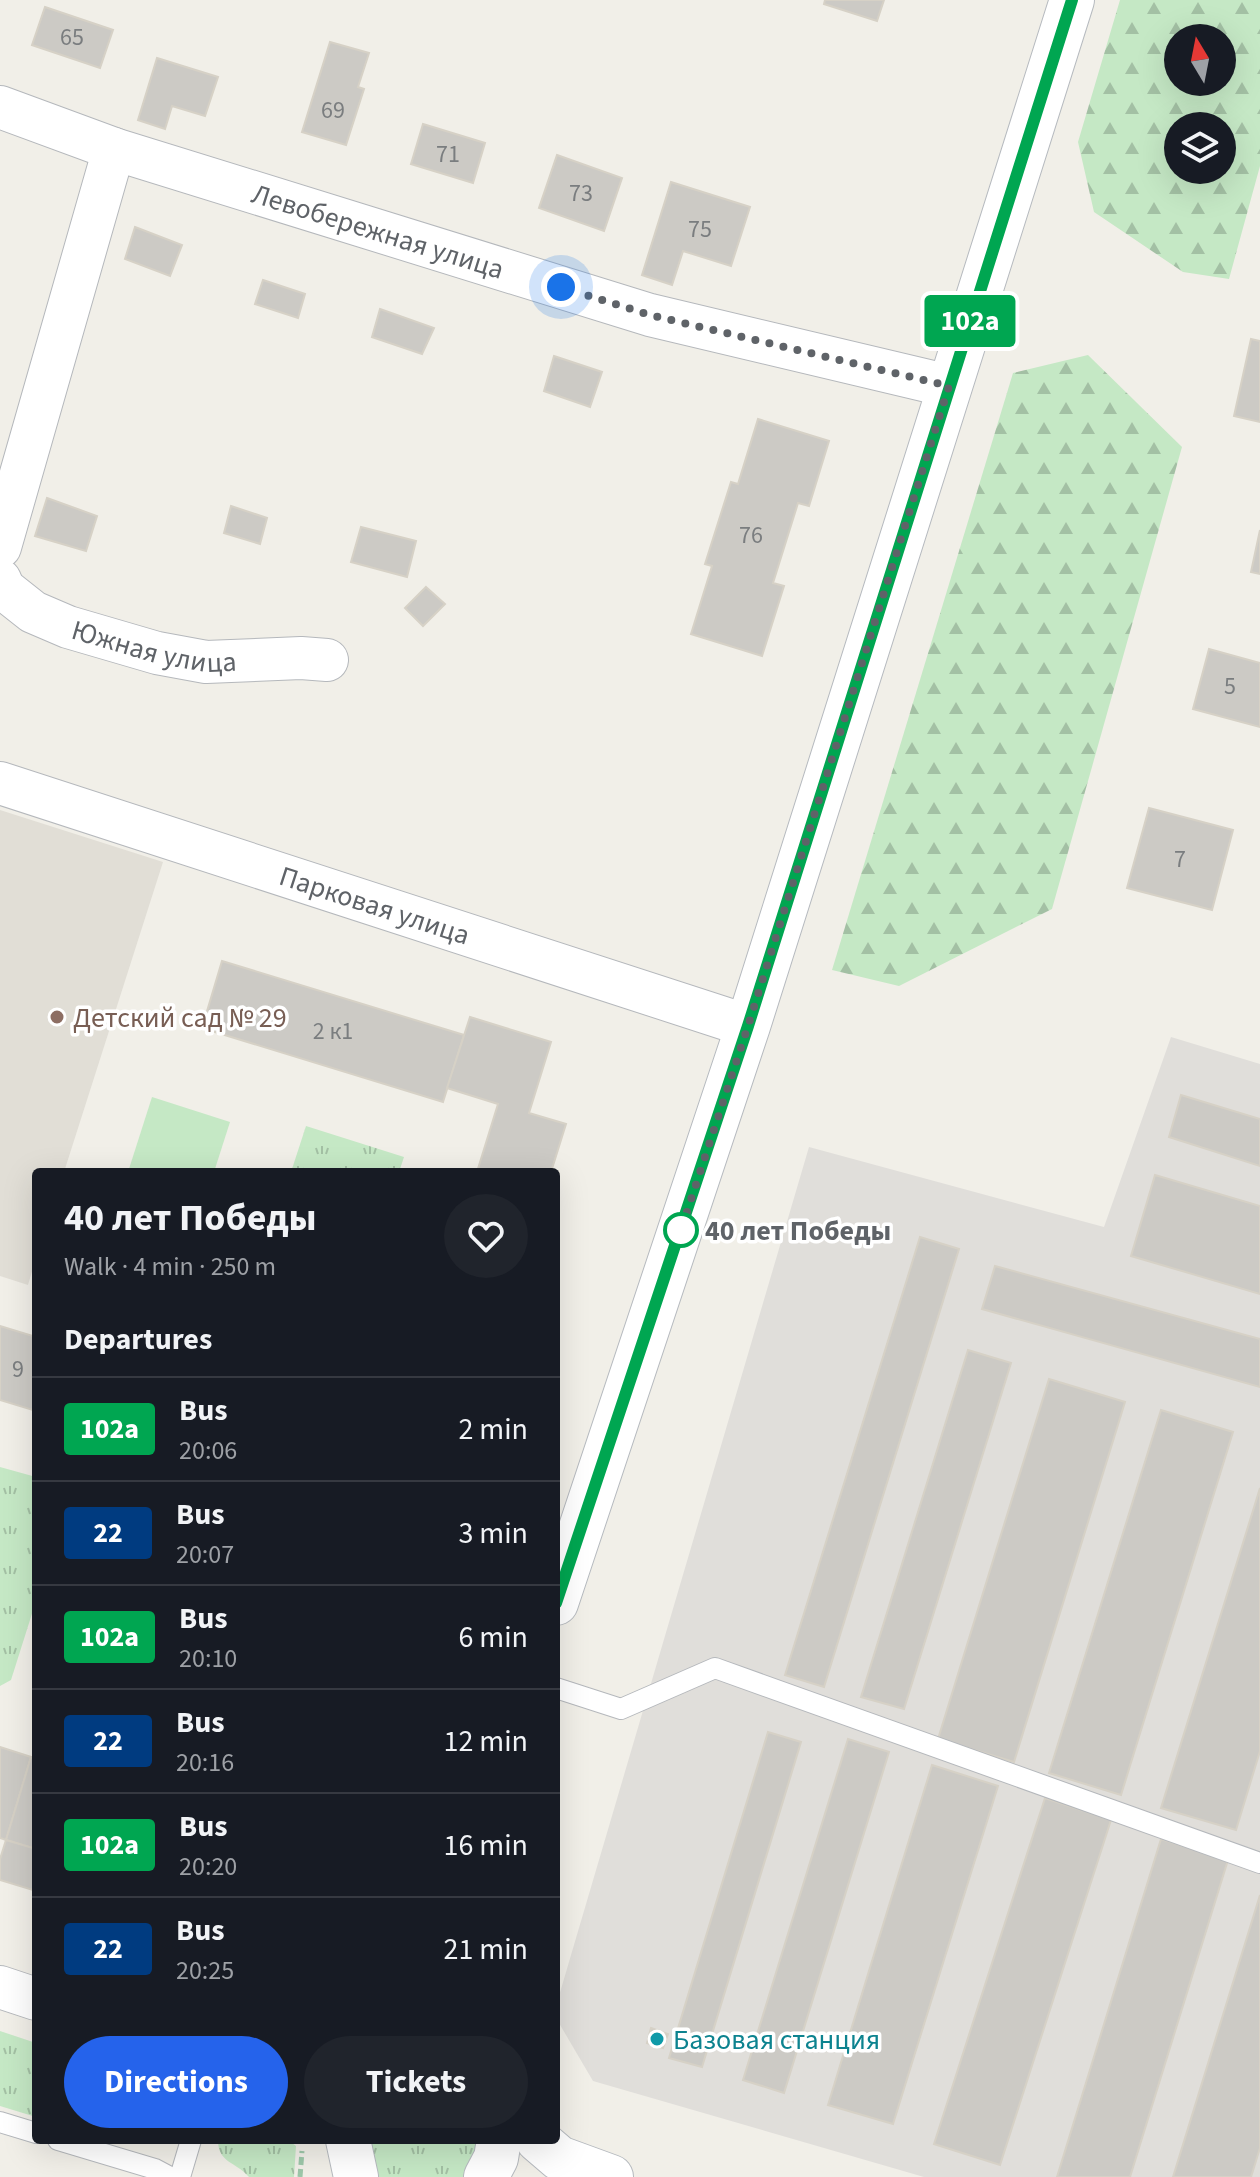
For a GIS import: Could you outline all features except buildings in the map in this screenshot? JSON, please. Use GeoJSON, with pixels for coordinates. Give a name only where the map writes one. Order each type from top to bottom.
{"type":"FeatureCollection","features":[{"type":"Feature","properties":{"kind":"main road"},"geometry":{"type":"LineString","coordinates":[[560,1591],[748,1026],[1072,0]]}},
{"type":"Feature","properties":{"kind":"main road"},"geometry":{"type":"LineString","coordinates":[[486,2177],[496,2158],[498,2144]]}},
{"type":"Feature","properties":{"kind":"main road"},"geometry":{"type":"LineString","coordinates":[[543,2144],[559,2158],[611,2177]]}},
{"type":"Feature","properties":{"kind":"street","name":"Левобережная улица"},"geometry":{"type":"LineString","coordinates":[[0,107],[114,149],[650,315],[949,386]]}},
{"type":"Feature","properties":{"kind":"street"},"geometry":{"type":"LineString","coordinates":[[0,547],[114,149]]}},
{"type":"Feature","properties":{"kind":"street","name":"Южная улица"},"geometry":{"type":"LineString","coordinates":[[0,580],[4,589],[33,612],[68,627],[157,653],[206,662],[301,658],[327,660]]}},
{"type":"Feature","properties":{"kind":"street","name":"Парковая улица"},"geometry":{"type":"LineString","coordinates":[[0,783],[748,1026]]}},
{"type":"Feature","properties":{"kind":"street"},"geometry":{"type":"LineString","coordinates":[[0,1987],[32,1998]]}},
{"type":"Feature","properties":{"kind":"lane"},"geometry":{"type":"LineString","coordinates":[[560,1689],[621,1709],[715,1668],[1260,1863]]}},
{"type":"Feature","properties":{"kind":"lane"},"geometry":{"type":"LineString","coordinates":[[0,2122],[32,2132]]}},
{"type":"Feature","properties":{"kind":"lane"},"geometry":{"type":"LineString","coordinates":[[71,2144],[155,2169],[170,2177]]}},
{"type":"Feature","properties":{"kind":"lane"},"geometry":{"type":"LineString","coordinates":[[180,2177],[190,2144]]}},
{"type":"Feature","properties":{"kind":"path"},"geometry":{"type":"LineString","coordinates":[[300,2177],[302,2151]]}},
{"type":"Feature","properties":{"kind":"shaded area","name":"Детский сад № 29"},"geometry":{"type":"Polygon","coordinates":[[[0,810],[163,862],[65,1168],[32,1168],[32,1272],[28,1285],[0,1276],[0,810]]]}},
{"type":"Feature","properties":{"kind":"shaded area"},"geometry":{"type":"Polygon","coordinates":[[[1171,1037],[1260,1064],[1260,2177],[924,2177],[593,2081],[560,2025],[560,1992],[809,1147],[1104,1227],[1171,1037]]]}},
{"type":"Feature","properties":{"kind":"green space"},"geometry":{"type":"Polygon","coordinates":[[[1120,0],[1260,0],[1260,166],[1229,279],[1183,272],[1094,212],[1078,142],[1120,0]]]}},
{"type":"Feature","properties":{"kind":"green space"},"geometry":{"type":"Polygon","coordinates":[[[1088,355],[1182,447],[1052,909],[899,986],[832,970],[1013,373],[1088,355]]]}},
{"type":"Feature","properties":{"kind":"green space"},"geometry":{"type":"Polygon","coordinates":[[[152,1097],[230,1122],[215,1168],[129,1168],[152,1097]]]}},
{"type":"Feature","properties":{"kind":"green space"},"geometry":{"type":"Polygon","coordinates":[[[306,1126],[404,1157],[400,1168],[292,1168],[306,1126]]]}},
{"type":"Feature","properties":{"kind":"green space"},"geometry":{"type":"Polygon","coordinates":[[[0,1467],[32,1476],[32,1614],[11,1680],[0,1686],[0,1467]]]}},
{"type":"Feature","properties":{"kind":"green space"},"geometry":{"type":"Polygon","coordinates":[[[0,2031],[32,2042],[32,2116],[0,2106],[0,2031]]]}},
{"type":"Feature","properties":{"kind":"green space"},"geometry":{"type":"Polygon","coordinates":[[[218,2144],[293,2144],[296,2146],[294,2177],[249,2177],[224,2158],[218,2144]]]}},
{"type":"Feature","properties":{"kind":"green space"},"geometry":{"type":"Polygon","coordinates":[[[367,2144],[482,2144],[470,2177],[379,2177],[370,2162],[367,2144]]]}},
{"type":"Feature","properties":{"kind":"bus line","name":"102а"},"geometry":{"type":"LineString","coordinates":[[560,1591],[748,1026],[1072,0]]}},
{"type":"Feature","properties":{"kind":"place","name":"Детский сад № 29"},"geometry":{"type":"Point","coordinates":[57,1017]}},
{"type":"Feature","properties":{"kind":"place","name":"40 лет Победы"},"geometry":{"type":"Point","coordinates":[681,1230]}},
{"type":"Feature","properties":{"kind":"place","name":"Базовая станция"},"geometry":{"type":"Point","coordinates":[657,2039]}},
{"type":"Feature","properties":{"kind":"route"},"geometry":{"type":"LineString","coordinates":[[561,287],[650,315],[949,386],[681,1230]]}}]}
